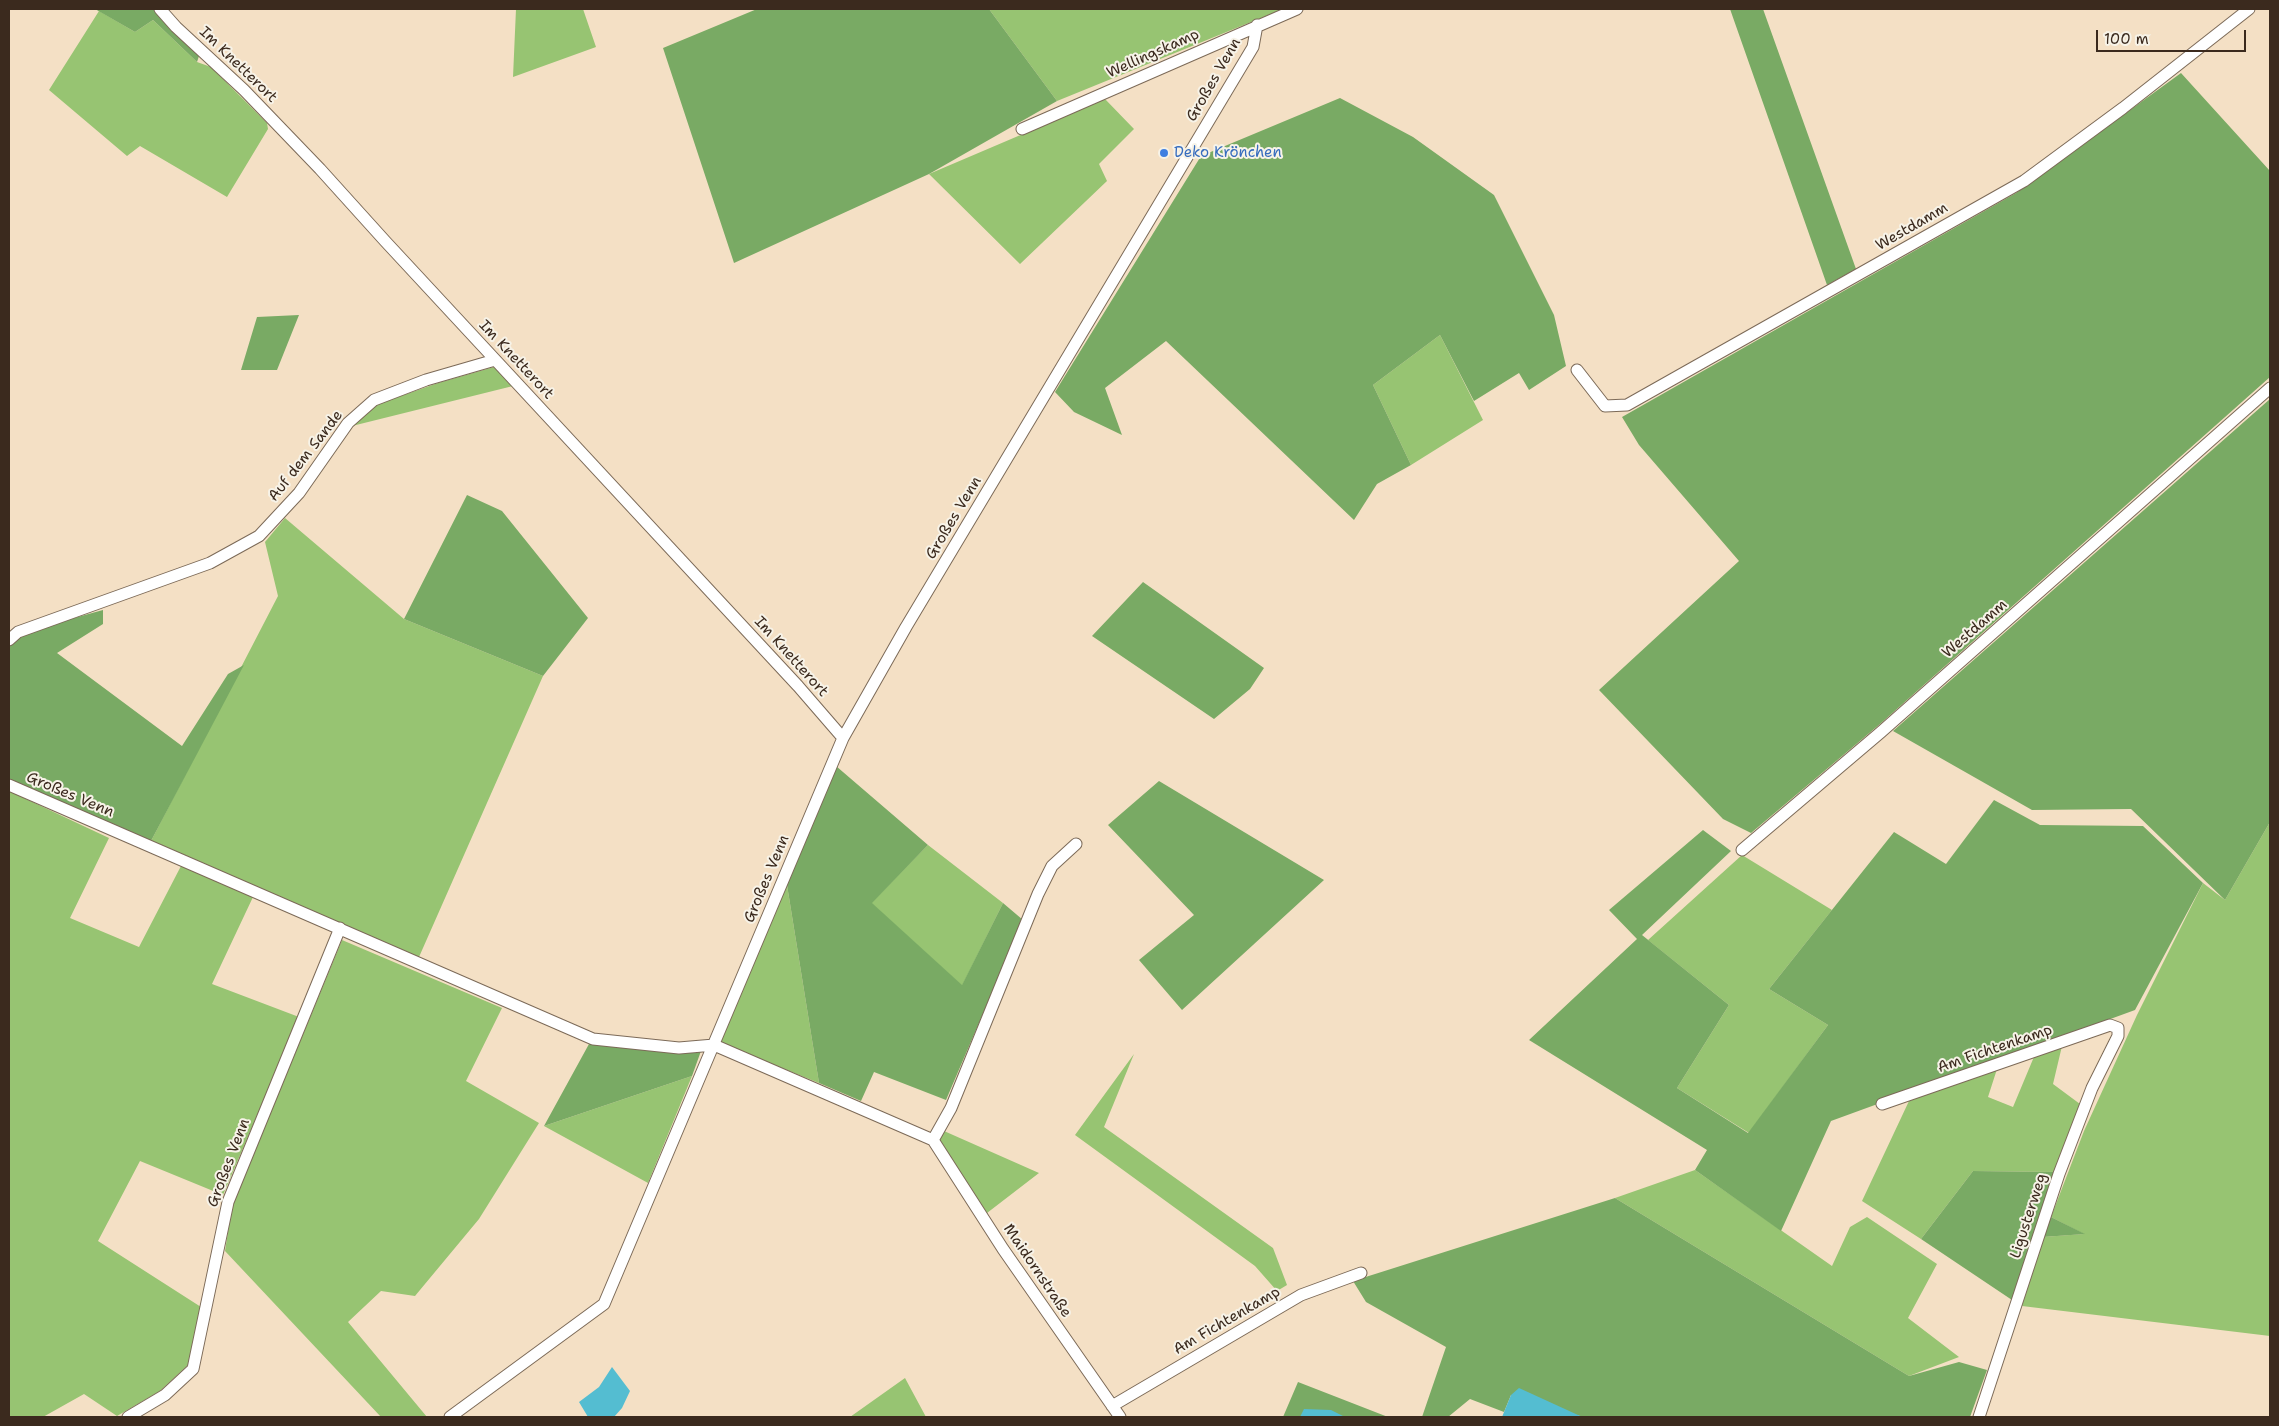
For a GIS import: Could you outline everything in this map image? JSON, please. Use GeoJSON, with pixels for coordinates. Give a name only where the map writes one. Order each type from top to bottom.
{"type":"FeatureCollection","features":[{"type":"Feature","properties":{"kind":"street","name":"Im Knetterort"},"geometry":{"type":"LineString","coordinates":[[160,9],[176,27],[244,90],[313,161],[798,686],[843,738]]}},
{"type":"Feature","properties":{"kind":"street","name":"Wellingskamp"},"geometry":{"type":"LineString","coordinates":[[1022,129],[1297,9]]}},
{"type":"Feature","properties":{"kind":"street","name":"Westdamm"},"geometry":{"type":"LineString","coordinates":[[1577,370],[1605,406],[1627,405],[2024,180],[2123,108],[2249,9]]}},
{"type":"Feature","properties":{"kind":"street","name":"Großes Venn"},"geometry":{"type":"LineString","coordinates":[[450,1417],[604,1304],[843,738],[906,627],[1253,47],[1257,26]]}},
{"type":"Feature","properties":{"kind":"street","name":"Auf dem Sande"},"geometry":{"type":"LineString","coordinates":[[9,640],[18,632],[210,564],[259,536],[299,493],[348,423],[374,400],[426,380],[495,360]]}},
{"type":"Feature","properties":{"kind":"street","name":"Westdamm"},"geometry":{"type":"LineString","coordinates":[[1742,850],[1881,732],[2270,388]]}},
{"type":"Feature","properties":{"kind":"street","name":"Großes Venn"},"geometry":{"type":"LineString","coordinates":[[9,784],[592,1039],[679,1048],[714,1045]]}},
{"type":"Feature","properties":{"kind":"street"},"geometry":{"type":"LineString","coordinates":[[714,1045],[933,1140],[951,1108],[1038,894],[1052,866],[1076,844]]}},
{"type":"Feature","properties":{"kind":"street","name":"Großes Venn"},"geometry":{"type":"LineString","coordinates":[[128,1417],[165,1396],[193,1369],[228,1202],[340,928]]}},
{"type":"Feature","properties":{"kind":"street","name":"Am Fichtenkamp"},"geometry":{"type":"LineString","coordinates":[[1882,1104],[2110,1025],[2118,1028]]}},
{"type":"Feature","properties":{"kind":"street","name":"Ligusterweg"},"geometry":{"type":"LineString","coordinates":[[1979,1417],[2059,1174],[2092,1088],[2118,1036],[2118,1028]]}},
{"type":"Feature","properties":{"kind":"street","name":"Maidornstraße"},"geometry":{"type":"LineString","coordinates":[[933,1140],[1003,1249],[1120,1417]]}},
{"type":"Feature","properties":{"kind":"street","name":"Am Fichtenkamp"},"geometry":{"type":"LineString","coordinates":[[1112,1406],[1301,1295],[1362,1273]]}},
{"type":"Feature","properties":{"kind":"green space"},"geometry":{"type":"Polygon","coordinates":[[[95,9],[155,9],[161,18],[199,56],[197,62],[153,20],[135,32],[95,9]]]}},
{"type":"Feature","properties":{"kind":"green space"},"geometry":{"type":"Polygon","coordinates":[[[516,9],[583,9],[596,47],[513,77],[516,9]]]}},
{"type":"Feature","properties":{"kind":"green space"},"geometry":{"type":"Polygon","coordinates":[[[757,9],[989,9],[1057,101],[929,174],[734,263],[663,48],[757,9]]]}},
{"type":"Feature","properties":{"kind":"green space"},"geometry":{"type":"Polygon","coordinates":[[[989,9],[1283,9],[1057,101],[989,9]]]}},
{"type":"Feature","properties":{"kind":"green space"},"geometry":{"type":"Polygon","coordinates":[[[1730,9],[1763,9],[1856,269],[1827,285],[1730,9]]]}},
{"type":"Feature","properties":{"kind":"green space"},"geometry":{"type":"Polygon","coordinates":[[[99,11],[135,32],[153,20],[197,62],[211,67],[267,123],[268,129],[227,197],[140,146],[127,156],[49,90],[99,11]]]}},
{"type":"Feature","properties":{"kind":"green space"},"geometry":{"type":"Polygon","coordinates":[[[2181,73],[2270,171],[2270,377],[1880,724],[1751,833],[1723,819],[1599,690],[1739,561],[1639,445],[1622,417],[2016,193],[2181,73]]]}},
{"type":"Feature","properties":{"kind":"green space"},"geometry":{"type":"Polygon","coordinates":[[[1340,98],[1413,137],[1494,195],[1554,315],[1566,366],[1529,390],[1519,373],[1474,401],[1440,335],[1373,385],[1411,465],[1377,484],[1354,520],[1166,341],[1105,388],[1122,435],[1074,412],[1055,392],[1201,156],[1340,98]]]}},
{"type":"Feature","properties":{"kind":"green space"},"geometry":{"type":"Polygon","coordinates":[[[1105,99],[1134,129],[1099,164],[1107,181],[1020,264],[929,174],[1105,99]]]}},
{"type":"Feature","properties":{"kind":"green space"},"geometry":{"type":"Polygon","coordinates":[[[299,315],[277,370],[241,370],[257,317],[299,315]]]}},
{"type":"Feature","properties":{"kind":"green space"},"geometry":{"type":"Polygon","coordinates":[[[1440,335],[1483,420],[1411,465],[1373,385],[1440,335]]]}},
{"type":"Feature","properties":{"kind":"green space"},"geometry":{"type":"Polygon","coordinates":[[[494,367],[513,386],[352,426],[378,404],[438,383],[494,367]]]}},
{"type":"Feature","properties":{"kind":"green space"},"geometry":{"type":"Polygon","coordinates":[[[2270,399],[2270,822],[2225,900],[2131,809],[2032,810],[1893,731],[2270,399]]]}},
{"type":"Feature","properties":{"kind":"green space"},"geometry":{"type":"Polygon","coordinates":[[[467,495],[502,511],[588,618],[543,676],[404,619],[467,495]]]}},
{"type":"Feature","properties":{"kind":"green space"},"geometry":{"type":"Polygon","coordinates":[[[285,518],[404,619],[543,676],[419,957],[151,841],[278,596],[265,542],[285,518]]]}},
{"type":"Feature","properties":{"kind":"green space"},"geometry":{"type":"Polygon","coordinates":[[[1143,582],[1264,668],[1250,689],[1214,719],[1092,636],[1143,582]]]}},
{"type":"Feature","properties":{"kind":"green space"},"geometry":{"type":"Polygon","coordinates":[[[103,610],[103,624],[57,653],[182,746],[228,674],[244,665],[151,841],[9,786],[9,636],[103,610]]]}},
{"type":"Feature","properties":{"kind":"green space"},"geometry":{"type":"Polygon","coordinates":[[[836,766],[928,845],[872,903],[962,985],[1003,903],[1023,920],[946,1100],[874,1072],[861,1101],[819,1083],[787,885],[836,766]]]}},
{"type":"Feature","properties":{"kind":"green space"},"geometry":{"type":"Polygon","coordinates":[[[1159,781],[1324,880],[1182,1010],[1139,960],[1194,915],[1108,825],[1159,781]]]}},
{"type":"Feature","properties":{"kind":"green space"},"geometry":{"type":"Polygon","coordinates":[[[9,791],[109,838],[70,918],[139,947],[181,866],[253,897],[212,984],[299,1017],[223,1195],[140,1161],[98,1241],[201,1307],[188,1365],[160,1391],[117,1416],[84,1394],[43,1417],[9,1417],[9,791]]]}},
{"type":"Feature","properties":{"kind":"green space"},"geometry":{"type":"Polygon","coordinates":[[[1994,800],[2040,825],[2143,826],[2203,883],[2135,1010],[1831,1121],[1781,1231],[1695,1170],[1707,1150],[1529,1040],[1637,939],[1609,910],[1703,830],[1731,851],[1642,935],[1729,1005],[1677,1088],[1748,1133],[1828,1025],[1769,989],[1894,832],[1946,864],[1994,800]]]}},
{"type":"Feature","properties":{"kind":"green space"},"geometry":{"type":"Polygon","coordinates":[[[2270,822],[2270,1336],[2022,1306],[2043,1237],[2084,1234],[2051,1217],[2084,1131],[2137,1015],[2203,883],[2225,900],[2270,822]]]}},
{"type":"Feature","properties":{"kind":"green space"},"geometry":{"type":"Polygon","coordinates":[[[928,845],[1003,903],[962,986],[871,903],[928,845]]]}},
{"type":"Feature","properties":{"kind":"green space"},"geometry":{"type":"Polygon","coordinates":[[[1742,855],[1832,910],[1769,989],[1828,1025],[1749,1133],[1677,1088],[1729,1005],[1648,940],[1742,855]]]}},
{"type":"Feature","properties":{"kind":"green space"},"geometry":{"type":"Polygon","coordinates":[[[787,885],[819,1083],[720,1043],[787,885]]]}},
{"type":"Feature","properties":{"kind":"green space"},"geometry":{"type":"Polygon","coordinates":[[[342,940],[502,1008],[466,1081],[539,1123],[479,1219],[415,1296],[381,1291],[348,1322],[427,1417],[381,1417],[225,1251],[232,1206],[342,940]]]}},
{"type":"Feature","properties":{"kind":"green space"},"geometry":{"type":"Polygon","coordinates":[[[589,1044],[701,1051],[692,1076],[544,1126],[589,1044]]]}},
{"type":"Feature","properties":{"kind":"green space"},"geometry":{"type":"Polygon","coordinates":[[[2062,1046],[2053,1084],[2080,1104],[2056,1172],[1973,1171],[1921,1239],[1862,1201],[1909,1101],[1997,1069],[1988,1097],[2013,1107],[2036,1052],[2062,1046]]]}},
{"type":"Feature","properties":{"kind":"green space"},"geometry":{"type":"Polygon","coordinates":[[[1134,1054],[1104,1127],[1273,1248],[1287,1285],[1277,1291],[1255,1266],[1075,1135],[1134,1054]]]}},
{"type":"Feature","properties":{"kind":"green space"},"geometry":{"type":"Polygon","coordinates":[[[692,1076],[648,1183],[544,1126],[692,1076]]]}},
{"type":"Feature","properties":{"kind":"green space"},"geometry":{"type":"Polygon","coordinates":[[[944,1131],[1039,1173],[987,1213],[939,1139],[944,1131]]]}},
{"type":"Feature","properties":{"kind":"green space"},"geometry":{"type":"Polygon","coordinates":[[[1695,1170],[1832,1266],[1850,1227],[1867,1217],[1937,1264],[1908,1318],[1959,1357],[1909,1376],[1615,1198],[1695,1170]]]}},
{"type":"Feature","properties":{"kind":"green space"},"geometry":{"type":"Polygon","coordinates":[[[1973,1171],[2056,1172],[2012,1300],[1921,1239],[1973,1171]]]}},
{"type":"Feature","properties":{"kind":"green space"},"geometry":{"type":"Polygon","coordinates":[[[1615,1198],[1909,1376],[1959,1362],[1987,1370],[1970,1417],[1583,1417],[1511,1395],[1504,1412],[1470,1399],[1448,1417],[1422,1417],[1446,1347],[1366,1302],[1353,1281],[1615,1198]]]}},
{"type":"Feature","properties":{"kind":"green space"},"geometry":{"type":"Polygon","coordinates":[[[2051,1217],[2085,1234],[2043,1237],[2051,1217]]]}},
{"type":"Feature","properties":{"kind":"green space"},"geometry":{"type":"Polygon","coordinates":[[[905,1378],[926,1417],[850,1417],[905,1378]]]}},
{"type":"Feature","properties":{"kind":"green space"},"geometry":{"type":"Polygon","coordinates":[[[1298,1382],[1388,1417],[1283,1417],[1298,1382]]]}},
{"type":"Feature","properties":{"kind":"water"},"geometry":{"type":"Polygon","coordinates":[[[612,1367],[630,1391],[622,1408],[614,1417],[588,1417],[579,1402],[599,1387],[612,1367]]]}},
{"type":"Feature","properties":{"kind":"water"},"geometry":{"type":"Polygon","coordinates":[[[1519,1388],[1583,1417],[1502,1417],[1511,1395],[1519,1388]]]}},
{"type":"Feature","properties":{"kind":"water"},"geometry":{"type":"Polygon","coordinates":[[[1304,1409],[1331,1410],[1345,1417],[1300,1417],[1304,1409]]]}},
{"type":"Feature","properties":{"kind":"place","name":"Deko Krönchen"},"geometry":{"type":"Point","coordinates":[1164,153]}}]}
